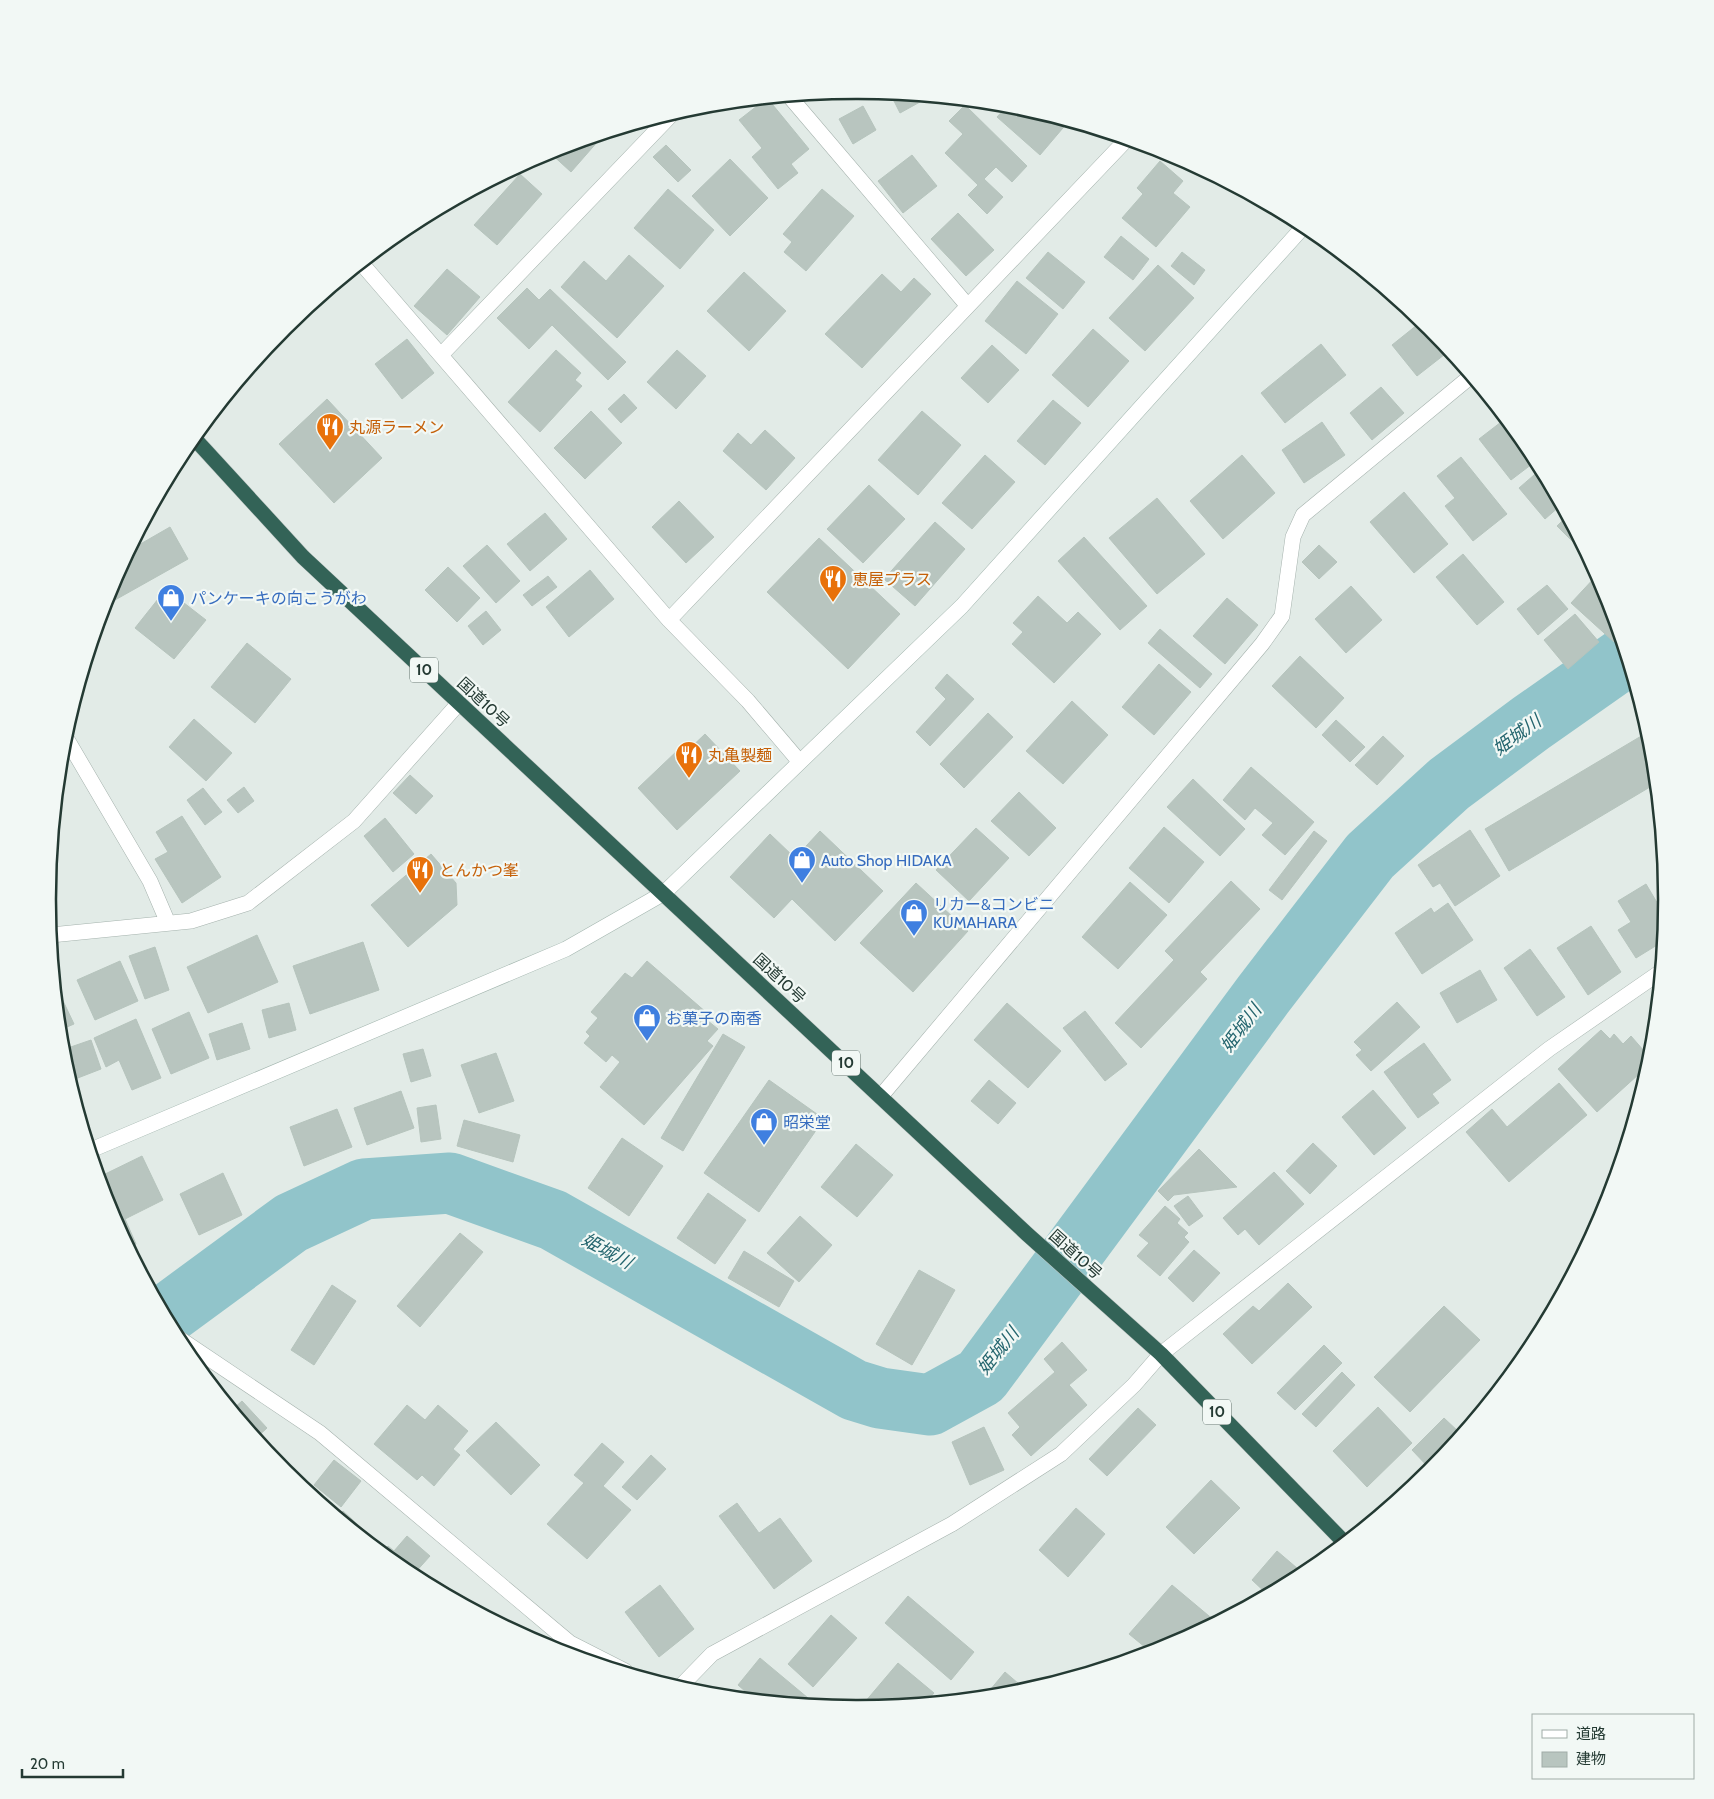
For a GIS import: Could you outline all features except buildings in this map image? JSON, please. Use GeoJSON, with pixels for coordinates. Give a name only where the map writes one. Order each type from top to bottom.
{"type":"FeatureCollection","features":[{"type":"Feature","properties":{"kind":"highway","name":"国道10号"},"geometry":{"type":"LineString","coordinates":[[199,444],[303,557],[1027,1234],[1160,1354],[1340,1538]]}},
{"type":"Feature","properties":{"kind":"street"},"geometry":{"type":"LineString","coordinates":[[794,101],[967,305]]}},
{"type":"Feature","properties":{"kind":"street"},"geometry":{"type":"LineString","coordinates":[[441,355],[664,123]]}},
{"type":"Feature","properties":{"kind":"street"},"geometry":{"type":"LineString","coordinates":[[669,620],[1121,144]]}},
{"type":"Feature","properties":{"kind":"street"},"geometry":{"type":"LineString","coordinates":[[96,1148],[566,949],[664,893],[962,606],[1299,232]]}},
{"type":"Feature","properties":{"kind":"street"},"geometry":{"type":"LineString","coordinates":[[365,268],[669,620],[748,701],[799,761]]}},
{"type":"Feature","properties":{"kind":"street"},"geometry":{"type":"LineString","coordinates":[[881,1096],[1267,637],[1282,616],[1293,537],[1303,515],[1466,380]]}},
{"type":"Feature","properties":{"kind":"street"},"geometry":{"type":"LineString","coordinates":[[57,934],[191,921],[248,903],[354,821],[460,703]]}},
{"type":"Feature","properties":{"kind":"street"},"geometry":{"type":"LineString","coordinates":[[71,747],[150,880],[168,923]]}},
{"type":"Feature","properties":{"kind":"street"},"geometry":{"type":"LineString","coordinates":[[686,1681],[712,1654],[952,1524],[1061,1454],[1134,1385],[1160,1354],[1549,1048],[1654,977]]}},
{"type":"Feature","properties":{"kind":"street"},"geometry":{"type":"LineString","coordinates":[[195,1349],[320,1433],[570,1642],[601,1658]]}},
{"type":"Feature","properties":{"kind":"waterway","name":"姫城川"},"geometry":{"type":"LineString","coordinates":[[171,1311],[291,1223],[364,1189],[450,1183],[553,1220],[854,1390],[880,1398],[930,1405],[981,1377],[1263,995],[1370,856],[1449,784],[1620,660]]}},
{"type":"Feature","properties":{"kind":"place","name":"丸源ラーメン"},"geometry":{"type":"Point","coordinates":[330,451]}},
{"type":"Feature","properties":{"kind":"place","name":"恵屋プラス"},"geometry":{"type":"Point","coordinates":[833,603]}},
{"type":"Feature","properties":{"kind":"place","name":"パンケーキの向こうがわ"},"geometry":{"type":"Point","coordinates":[171,622]}},
{"type":"Feature","properties":{"kind":"place","name":"丸亀製麺"},"geometry":{"type":"Point","coordinates":[689,779]}},
{"type":"Feature","properties":{"kind":"place","name":"Auto Shop HIDAKA"},"geometry":{"type":"Point","coordinates":[802,884]}},
{"type":"Feature","properties":{"kind":"place","name":"とんかつ峯"},"geometry":{"type":"Point","coordinates":[420,894]}},
{"type":"Feature","properties":{"kind":"place","name":"リカー&コンビニ KUMAHARA"},"geometry":{"type":"Point","coordinates":[914,937]}},
{"type":"Feature","properties":{"kind":"place","name":"お菓子の南香"},"geometry":{"type":"Point","coordinates":[647,1042]}},
{"type":"Feature","properties":{"kind":"place","name":"昭栄堂"},"geometry":{"type":"Point","coordinates":[764,1146]}}]}
